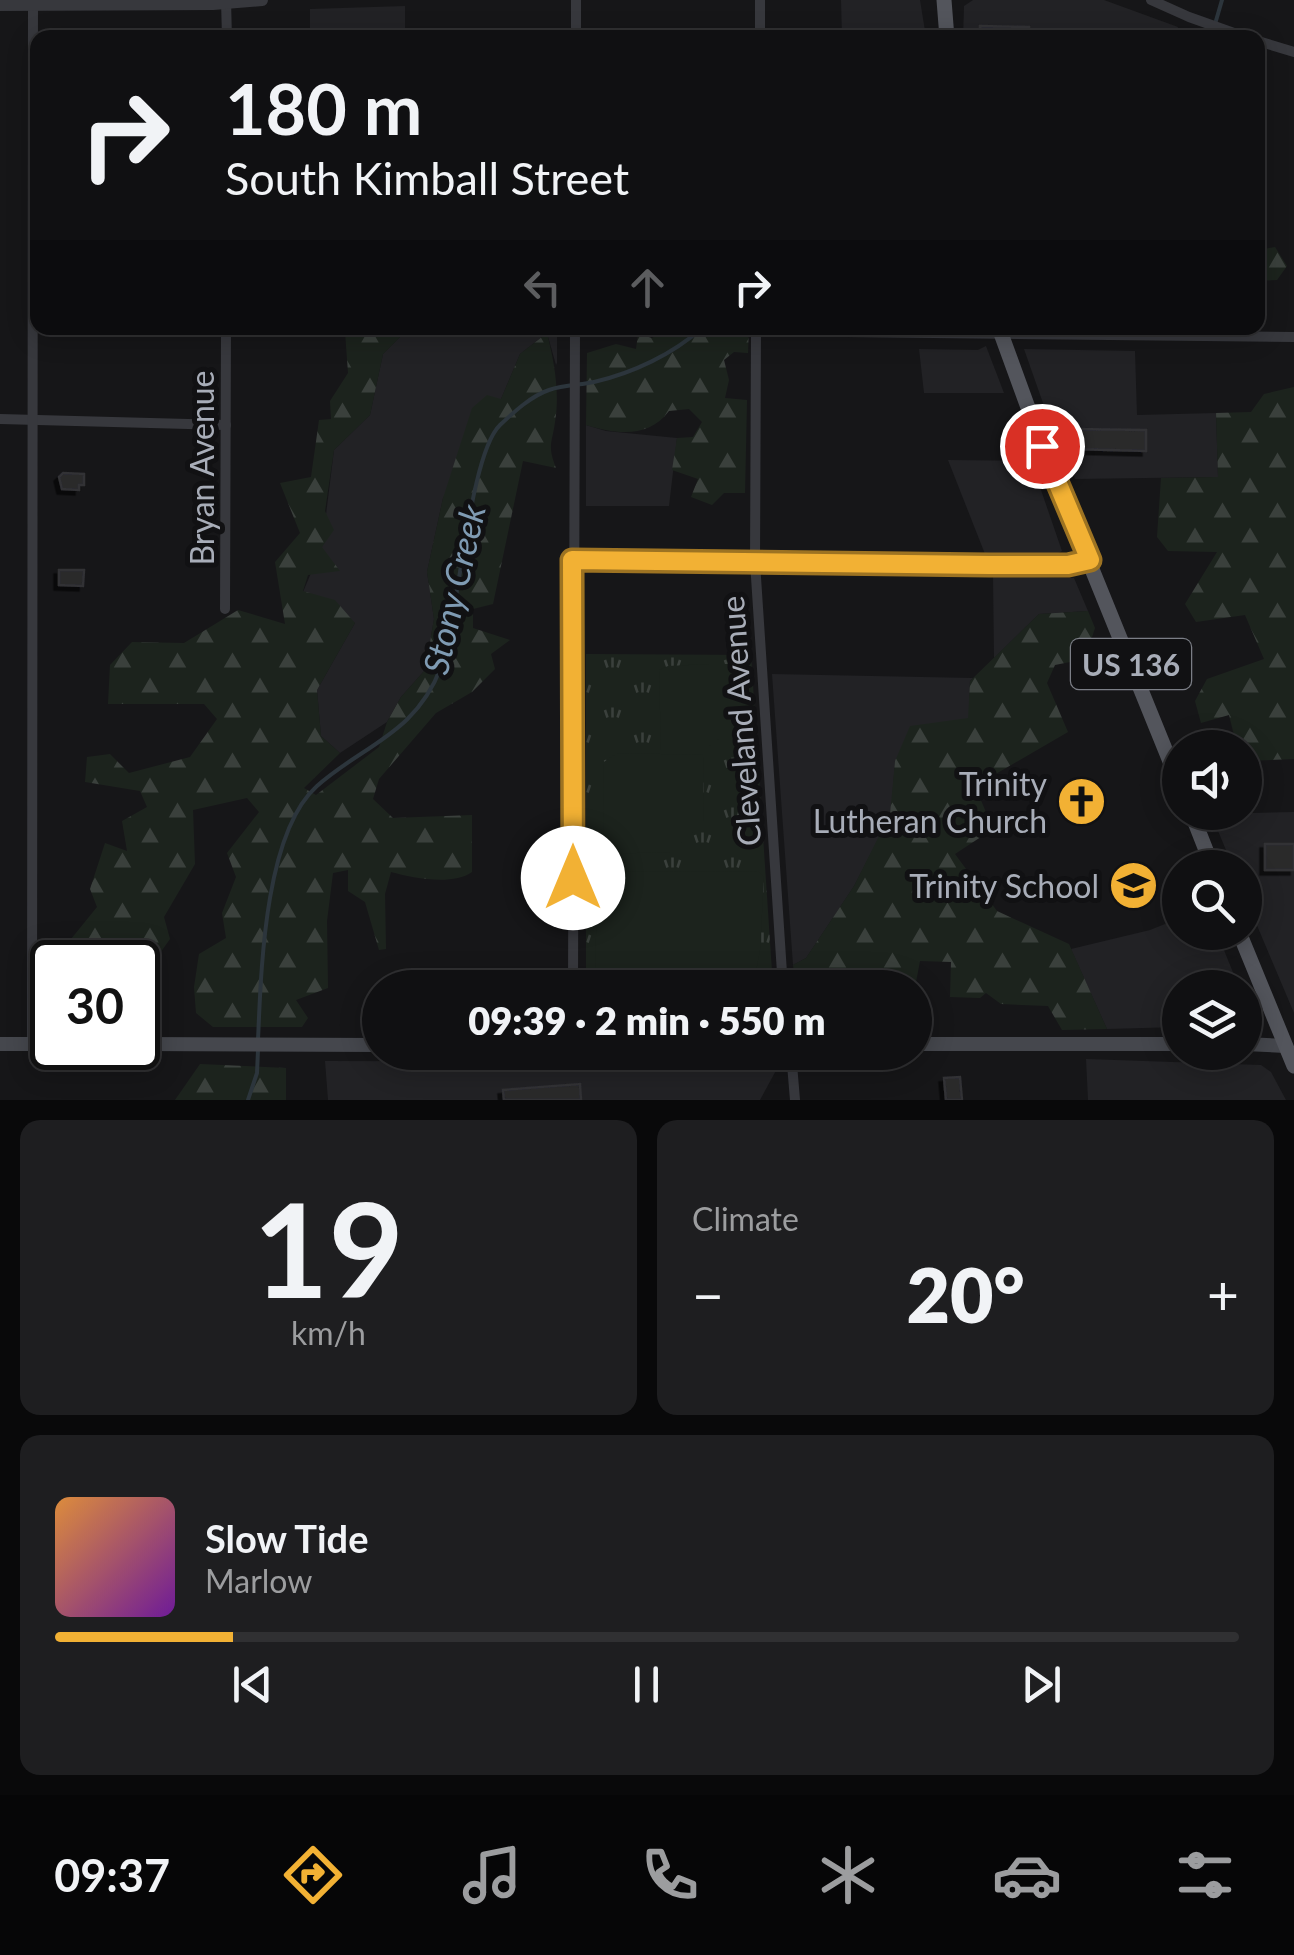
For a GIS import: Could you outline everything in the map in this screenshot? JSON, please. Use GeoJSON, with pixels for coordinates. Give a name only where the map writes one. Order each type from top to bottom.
{"type":"FeatureCollection","features":[{"type":"Feature","properties":{"kind":"main road"},"geometry":{"type":"LineString","coordinates":[[944,0],[946,30]]}},
{"type":"Feature","properties":{"kind":"main road","name":"US 136"},"geometry":{"type":"LineString","coordinates":[[1001,335],[1042,446],[1162,741]]}},
{"type":"Feature","properties":{"kind":"main road"},"geometry":{"type":"LineString","coordinates":[[1248,950],[1290,1046],[1294,1066]]}},
{"type":"Feature","properties":{"kind":"main road"},"geometry":{"type":"LineString","coordinates":[[0,1044],[30,1044]]}},
{"type":"Feature","properties":{"kind":"main road"},"geometry":{"type":"LineString","coordinates":[[160,1044],[362,1045]]}},
{"type":"Feature","properties":{"kind":"main road"},"geometry":{"type":"LineString","coordinates":[[932,1044],[1162,1044]]}},
{"type":"Feature","properties":{"kind":"main road"},"geometry":{"type":"LineString","coordinates":[[1262,1045],[1290,1046]]}},
{"type":"Feature","properties":{"kind":"street"},"geometry":{"type":"LineString","coordinates":[[0,4],[262,0]]}},
{"type":"Feature","properties":{"kind":"street"},"geometry":{"type":"LineString","coordinates":[[576,0],[576,30]]}},
{"type":"Feature","properties":{"kind":"street"},"geometry":{"type":"LineString","coordinates":[[760,0],[760,30]]}},
{"type":"Feature","properties":{"kind":"street"},"geometry":{"type":"LineString","coordinates":[[1152,0],[1225,30]]}},
{"type":"Feature","properties":{"kind":"street"},"geometry":{"type":"LineString","coordinates":[[226,1],[226,30]]}},
{"type":"Feature","properties":{"kind":"street"},"geometry":{"type":"LineString","coordinates":[[33,2],[33,30]]}},
{"type":"Feature","properties":{"kind":"street"},"geometry":{"type":"LineString","coordinates":[[1265,42],[1294,52]]}},
{"type":"Feature","properties":{"kind":"street"},"geometry":{"type":"LineString","coordinates":[[31,335],[32,940]]}},
{"type":"Feature","properties":{"kind":"street","name":"Bryan Avenue"},"geometry":{"type":"LineString","coordinates":[[225,609],[226,335]]}},
{"type":"Feature","properties":{"kind":"street"},"geometry":{"type":"LineString","coordinates":[[573,970],[574,335]]}},
{"type":"Feature","properties":{"kind":"street","name":"Cleveland Avenue"},"geometry":{"type":"LineString","coordinates":[[756,335],[755,562],[783,970]]}},
{"type":"Feature","properties":{"kind":"street"},"geometry":{"type":"LineString","coordinates":[[1168,335],[1294,338]]}},
{"type":"Feature","properties":{"kind":"street"},"geometry":{"type":"LineString","coordinates":[[0,419],[226,425]]}},
{"type":"Feature","properties":{"kind":"street"},"geometry":{"type":"LineString","coordinates":[[572,560],[1068,565],[1090,560]]}},
{"type":"Feature","properties":{"kind":"street"},"geometry":{"type":"LineString","coordinates":[[793,1070],[795,1100]]}},
{"type":"Feature","properties":{"kind":"shaded area"},"geometry":{"type":"Polygon","coordinates":[[[841,0],[920,0],[925,30],[842,30],[841,0]]]}},
{"type":"Feature","properties":{"kind":"shaded area"},"geometry":{"type":"Polygon","coordinates":[[[973,0],[1104,0],[1178,27],[963,30],[964,6],[973,0]]]}},
{"type":"Feature","properties":{"kind":"shaded area"},"geometry":{"type":"Polygon","coordinates":[[[405,6],[405,30],[310,30],[310,9],[405,6]]]}},
{"type":"Feature","properties":{"kind":"shaded area"},"geometry":{"type":"Polygon","coordinates":[[[402,335],[544,335],[520,354],[501,399],[443,498],[427,572],[434,619],[425,670],[401,697],[387,722],[340,753],[321,736],[317,690],[355,623],[303,592],[322,547],[334,450],[370,415],[383,354],[402,335]]]}},
{"type":"Feature","properties":{"kind":"shaded area"},"geometry":{"type":"Polygon","coordinates":[[[548,335],[557,335],[556,365],[548,335]]]}},
{"type":"Feature","properties":{"kind":"shaded area"},"geometry":{"type":"Polygon","coordinates":[[[986,346],[1004,393],[924,393],[919,349],[978,350],[986,346]]]}},
{"type":"Feature","properties":{"kind":"shaded area"},"geometry":{"type":"Polygon","coordinates":[[[1024,349],[1135,351],[1137,415],[1216,413],[1218,477],[1075,479],[1024,349]]]}},
{"type":"Feature","properties":{"kind":"shaded area"},"geometry":{"type":"Polygon","coordinates":[[[586,425],[606,431],[677,438],[669,506],[586,506],[586,425]]]}},
{"type":"Feature","properties":{"kind":"shaded area"},"geometry":{"type":"Polygon","coordinates":[[[948,460],[1031,461],[1062,551],[985,554],[948,460]]]}},
{"type":"Feature","properties":{"kind":"shaded area"},"geometry":{"type":"Polygon","coordinates":[[[993,576],[1074,578],[1088,611],[1039,614],[994,658],[993,576]]]}},
{"type":"Feature","properties":{"kind":"shaded area"},"geometry":{"type":"Polygon","coordinates":[[[772,674],[973,678],[969,718],[895,761],[891,814],[854,886],[806,958],[793,965],[772,674]]]}},
{"type":"Feature","properties":{"kind":"shaded area"},"geometry":{"type":"Polygon","coordinates":[[[1294,812],[1294,1013],[1262,937],[1262,850],[1226,850],[1218,830],[1262,830],[1262,813],[1294,812]]]}},
{"type":"Feature","properties":{"kind":"shaded area"},"geometry":{"type":"Polygon","coordinates":[[[1162,925],[1162,950],[1224,950],[1232,970],[1162,970],[1162,1027],[1107,1029],[1071,949],[1162,925]]]}},
{"type":"Feature","properties":{"kind":"shaded area"},"geometry":{"type":"Polygon","coordinates":[[[1086,1059],[1162,1062],[1162,1070],[1262,1070],[1262,1066],[1271,1072],[1286,1100],[1088,1100],[1086,1059]]]}},
{"type":"Feature","properties":{"kind":"shaded area"},"geometry":{"type":"Polygon","coordinates":[[[325,1061],[362,1061],[362,1070],[776,1070],[760,1100],[328,1100],[325,1061]]]}},
{"type":"Feature","properties":{"kind":"green space"},"geometry":{"type":"Polygon","coordinates":[[[1275,247],[1287,266],[1277,280],[1265,281],[1265,249],[1275,247]]]}},
{"type":"Feature","properties":{"kind":"green space"},"geometry":{"type":"Polygon","coordinates":[[[345,335],[402,335],[383,354],[370,415],[334,450],[325,511],[334,530],[322,547],[340,571],[308,575],[303,591],[335,600],[355,623],[317,690],[321,736],[340,753],[304,788],[316,795],[379,747],[401,697],[425,670],[434,619],[427,572],[443,498],[472,408],[487,395],[501,399],[520,354],[544,335],[557,388],[551,449],[556,468],[523,461],[493,604],[473,609],[473,628],[510,640],[491,654],[495,669],[472,692],[436,713],[379,779],[373,799],[393,818],[472,815],[472,872],[443,880],[391,872],[385,894],[386,949],[379,950],[365,902],[348,891],[348,870],[333,873],[327,921],[328,988],[296,1000],[308,1018],[302,1027],[213,1027],[196,1013],[194,987],[199,954],[226,938],[222,913],[236,877],[227,853],[259,812],[247,798],[193,810],[195,864],[164,917],[170,939],[160,953],[160,940],[70,940],[97,907],[90,889],[105,843],[127,851],[122,821],[147,807],[140,791],[85,782],[87,757],[110,754],[129,773],[190,757],[217,719],[204,704],[108,704],[110,665],[132,642],[184,643],[238,610],[285,624],[275,562],[300,533],[280,483],[311,477],[319,420],[331,419],[330,401],[348,373],[345,335]]]}},
{"type":"Feature","properties":{"kind":"green space"},"geometry":{"type":"Polygon","coordinates":[[[638,335],[749,335],[748,353],[734,352],[724,360],[729,380],[725,398],[747,400],[745,493],[724,493],[712,505],[691,497],[698,479],[672,470],[677,438],[693,437],[702,422],[689,409],[669,411],[651,426],[631,432],[586,425],[587,353],[616,344],[636,349],[638,335]]]}},
{"type":"Feature","properties":{"kind":"green space"},"geometry":{"type":"Polygon","coordinates":[[[1294,387],[1294,759],[1262,760],[1262,730],[1233,730],[1229,715],[1201,723],[1195,701],[1207,679],[1264,659],[1245,615],[1196,622],[1185,604],[1217,552],[1168,551],[1157,537],[1161,478],[1218,477],[1216,413],[1251,412],[1264,394],[1294,387]]]}},
{"type":"Feature","properties":{"kind":"green space"},"geometry":{"type":"Polygon","coordinates":[[[1088,611],[1095,628],[1085,659],[1055,665],[1047,683],[1068,732],[975,786],[993,829],[955,854],[997,911],[1069,944],[1107,1029],[1062,1030],[1048,1006],[1001,1004],[986,993],[980,998],[950,997],[951,962],[920,961],[918,970],[794,970],[793,965],[806,958],[854,886],[890,814],[895,761],[910,726],[968,718],[970,681],[1039,614],[1088,611]]]}},
{"type":"Feature","properties":{"kind":"green space"},"geometry":{"type":"Polygon","coordinates":[[[586,654],[751,655],[772,970],[586,970],[586,654]]]}},
{"type":"Feature","properties":{"kind":"green space"},"geometry":{"type":"Polygon","coordinates":[[[749,664],[751,711],[704,751],[661,751],[659,670],[749,664]]]}},
{"type":"Feature","properties":{"kind":"green space"},"geometry":{"type":"Polygon","coordinates":[[[617,753],[704,755],[703,823],[671,852],[603,854],[604,762],[617,753]]]}},
{"type":"Feature","properties":{"kind":"green space"},"geometry":{"type":"Polygon","coordinates":[[[758,871],[764,877],[756,970],[595,970],[597,886],[611,872],[758,871]]]}},
{"type":"Feature","properties":{"kind":"green space"},"geometry":{"type":"Polygon","coordinates":[[[200,1064],[286,1068],[286,1100],[175,1100],[200,1064]]]}},
{"type":"Feature","properties":{"kind":"building"},"geometry":{"type":"Polygon","coordinates":[[[980,26],[1029,27],[1029,30],[980,30],[980,26]]]}},
{"type":"Feature","properties":{"kind":"building"},"geometry":{"type":"Polygon","coordinates":[[[1072,429],[1146,430],[1146,451],[1072,449],[1072,429]]]}},
{"type":"Feature","properties":{"kind":"building"},"geometry":{"type":"Polygon","coordinates":[[[63,473],[84,474],[84,485],[79,485],[79,490],[62,489],[59,477],[63,473]]]}},
{"type":"Feature","properties":{"kind":"building"},"geometry":{"type":"Polygon","coordinates":[[[59,570],[84,570],[83,586],[59,585],[59,570]]]}},
{"type":"Feature","properties":{"kind":"building"},"geometry":{"type":"Polygon","coordinates":[[[1265,844],[1294,844],[1294,870],[1265,870],[1265,844]]]}},
{"type":"Feature","properties":{"kind":"building"},"geometry":{"type":"Polygon","coordinates":[[[960,1077],[962,1100],[946,1100],[944,1078],[960,1077]]]}},
{"type":"Feature","properties":{"kind":"building"},"geometry":{"type":"Polygon","coordinates":[[[580,1084],[581,1100],[504,1100],[503,1090],[580,1084]]]}},
{"type":"Feature","properties":{"kind":"waterway","name":"Stony Creek"},"geometry":{"type":"LineString","coordinates":[[1213,30],[1222,0]]}},
{"type":"Feature","properties":{"kind":"waterway","name":"Stony Creek"},"geometry":{"type":"LineString","coordinates":[[258,1040],[269,906],[286,836],[299,808],[317,786],[403,723],[430,690],[447,643],[472,501],[489,442],[500,425],[536,396],[638,368],[693,335]]}},
{"type":"Feature","properties":{"kind":"waterway","name":"Stony Creek"},"geometry":{"type":"LineString","coordinates":[[248,1100],[257,1073],[258,1050]]}},
{"type":"Feature","properties":{"kind":"place","name":"Trinity Lutheran Church"},"geometry":{"type":"Point","coordinates":[1082,801]}},
{"type":"Feature","properties":{"kind":"place","name":"Trinity School"},"geometry":{"type":"Point","coordinates":[1134,885]}},
{"type":"Feature","properties":{"kind":"route"},"geometry":{"type":"LineString","coordinates":[[573,878],[572,560],[989,565],[1068,565],[1090,560],[1042,446]]}}]}
